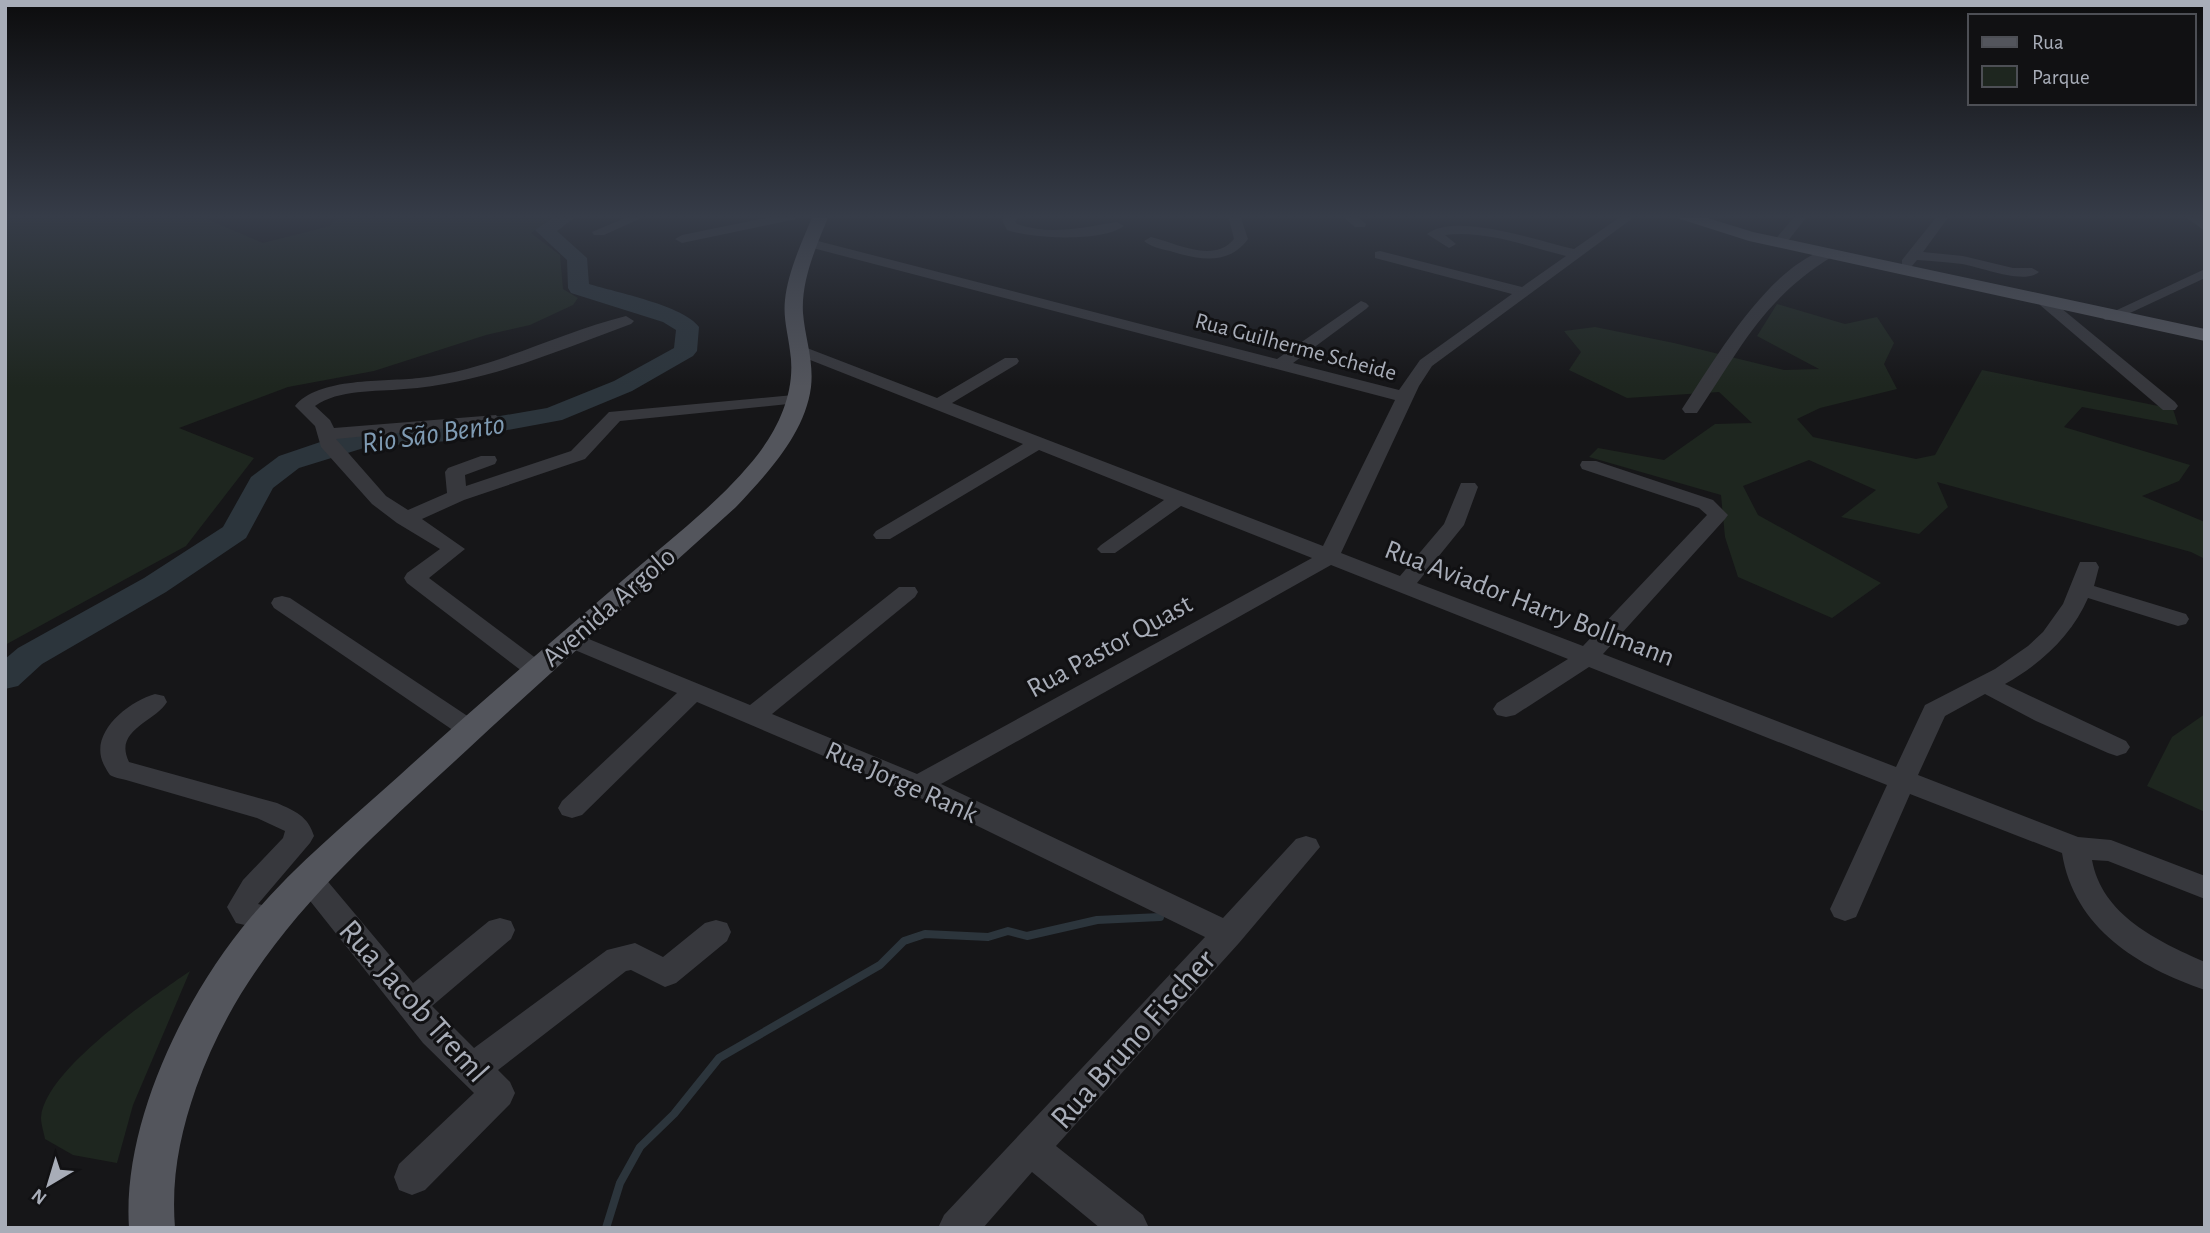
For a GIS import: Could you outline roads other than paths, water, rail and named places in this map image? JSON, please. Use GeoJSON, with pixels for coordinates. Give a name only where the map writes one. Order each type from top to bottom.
{"type":"FeatureCollection","features":[{"type":"Feature","properties":{"kind":"main road","name":"Avenida Argolo"},"geometry":{"type":"LineString","coordinates":[[152,1228],[149,1185],[158,1138],[171,1098],[206,1016],[222,986],[267,924],[309,879],[468,729],[744,485],[783,433],[798,398],[802,361],[794,301],[802,273]]}},
{"type":"Feature","properties":{"kind":"main road"},"geometry":{"type":"LineString","coordinates":[[1944,273],[2045,302],[2205,335]]}},
{"type":"Feature","properties":{"kind":"main road"},"geometry":{"type":"LineString","coordinates":[[2045,302],[2085,305],[2138,304],[2142,312],[2148,315],[2205,335]]}},
{"type":"Feature","properties":{"kind":"main road"},"geometry":{"type":"LineString","coordinates":[[2112,316],[2205,342]]}},
{"type":"Feature","properties":{"kind":"street","name":"Rua Guilherme Scheide"},"geometry":{"type":"LineString","coordinates":[[924,273],[1405,397]]}},
{"type":"Feature","properties":{"kind":"street"},"geometry":{"type":"LineString","coordinates":[[1448,273],[1523,292]]}},
{"type":"Feature","properties":{"kind":"street"},"geometry":{"type":"LineString","coordinates":[[1328,558],[1419,373],[1435,355],[1550,273]]}},
{"type":"Feature","properties":{"kind":"street"},"geometry":{"type":"LineString","coordinates":[[1690,409],[1767,301],[1798,273]]}},
{"type":"Feature","properties":{"kind":"street"},"geometry":{"type":"LineString","coordinates":[[2112,316],[2205,273]]}},
{"type":"Feature","properties":{"kind":"street"},"geometry":{"type":"LineString","coordinates":[[2045,302],[2169,406]]}},
{"type":"Feature","properties":{"kind":"street"},"geometry":{"type":"LineString","coordinates":[[1279,365],[1361,306]]}},
{"type":"Feature","properties":{"kind":"street"},"geometry":{"type":"LineString","coordinates":[[536,670],[415,578],[454,549],[404,519],[379,500],[329,443],[324,424],[304,406],[321,396],[461,376],[626,321]]}},
{"type":"Feature","properties":{"kind":"street","name":"Rua Aviador Harry Bollmann"},"geometry":{"type":"LineString","coordinates":[[802,361],[835,365],[2075,847],[2111,851],[2205,888]]}},
{"type":"Feature","properties":{"kind":"street"},"geometry":{"type":"LineString","coordinates":[[937,405],[1011,361]]}},
{"type":"Feature","properties":{"kind":"street"},"geometry":{"type":"LineString","coordinates":[[404,519],[457,496],[578,455],[615,416],[798,398]]}},
{"type":"Feature","properties":{"kind":"street"},"geometry":{"type":"LineString","coordinates":[[329,443],[490,419]]}},
{"type":"Feature","properties":{"kind":"street"},"geometry":{"type":"LineString","coordinates":[[883,536],[950,493],[1037,444]]}},
{"type":"Feature","properties":{"kind":"street"},"geometry":{"type":"LineString","coordinates":[[457,496],[455,472],[488,460]]}},
{"type":"Feature","properties":{"kind":"street"},"geometry":{"type":"LineString","coordinates":[[1506,709],[1587,657],[1718,515],[1706,505],[1589,465]]}},
{"type":"Feature","properties":{"kind":"street"},"geometry":{"type":"LineString","coordinates":[[1403,586],[1454,525],[1468,487]]}},
{"type":"Feature","properties":{"kind":"street"},"geometry":{"type":"LineString","coordinates":[[1108,549],[1178,499]]}},
{"type":"Feature","properties":{"kind":"street","name":"Rua Pastor Quast"},"geometry":{"type":"LineString","coordinates":[[918,785],[1328,558]]}},
{"type":"Feature","properties":{"kind":"street"},"geometry":{"type":"LineString","coordinates":[[1845,909],[1934,711],[2014,668],[2048,640],[2060,627],[2086,579],[2178,619]]}},
{"type":"Feature","properties":{"kind":"street"},"geometry":{"type":"LineString","coordinates":[[753,716],[907,592]]}},
{"type":"Feature","properties":{"kind":"street"},"geometry":{"type":"LineString","coordinates":[[282,603],[468,729]]}},
{"type":"Feature","properties":{"kind":"street","name":"Rua Jorge Rank"},"geometry":{"type":"LineString","coordinates":[[571,639],[918,785],[1228,934]]}},
{"type":"Feature","properties":{"kind":"street"},"geometry":{"type":"LineString","coordinates":[[1986,684],[2045,715],[2117,747]]}},
{"type":"Feature","properties":{"kind":"street"},"geometry":{"type":"LineString","coordinates":[[572,808],[694,691]]}},
{"type":"Feature","properties":{"kind":"street"},"geometry":{"type":"LineString","coordinates":[[155,702],[115,734],[112,746],[114,761],[119,768],[208,795],[231,799],[282,816],[296,825],[300,836],[290,851],[258,882],[242,907],[247,914],[267,924]]}},
{"type":"Feature","properties":{"kind":"street","name":"Rua Bruno Fischer"},"geometry":{"type":"LineString","coordinates":[[957,1228],[1306,847]]}},
{"type":"Feature","properties":{"kind":"street"},"geometry":{"type":"LineString","coordinates":[[2075,847],[2085,889],[2107,919],[2144,945],[2205,977]]}},
{"type":"Feature","properties":{"kind":"street","name":"Rua Jacob Treml"},"geometry":{"type":"LineString","coordinates":[[309,879],[411,1004],[498,1093],[412,1177]]}},
{"type":"Feature","properties":{"kind":"street"},"geometry":{"type":"LineString","coordinates":[[411,1004],[500,930]]}},
{"type":"Feature","properties":{"kind":"street"},"geometry":{"type":"LineString","coordinates":[[473,1069],[618,959],[628,955],[642,958],[665,974],[716,932]]}},
{"type":"Feature","properties":{"kind":"street"},"geometry":{"type":"LineString","coordinates":[[1031,1149],[1130,1228]]}},
{"type":"Feature","properties":{"kind":"waterway","name":"Rio São Bento"},"geometry":{"type":"LineString","coordinates":[[5,678],[30,656],[155,585],[235,532],[261,483],[289,462],[345,443],[367,439],[448,433],[553,415],[623,386],[685,351],[688,327],[671,317],[579,288],[578,273]]}},
{"type":"Feature","properties":{"kind":"waterway"},"geometry":{"type":"LineString","coordinates":[[606,1228],[620,1183],[640,1147],[674,1114],[719,1058],[880,965],[904,941],[925,934],[988,937],[1008,931],[1027,936],[1097,920],[1160,917]]}}]}
